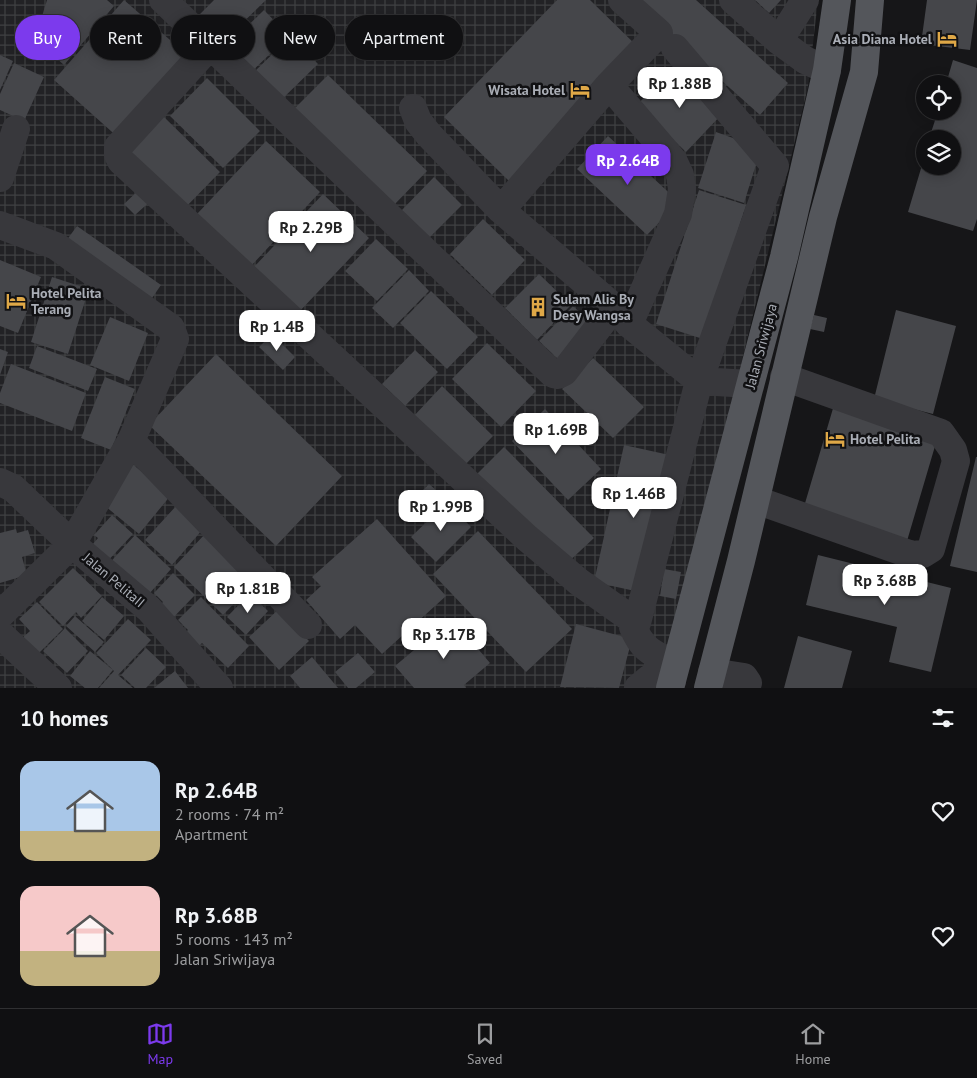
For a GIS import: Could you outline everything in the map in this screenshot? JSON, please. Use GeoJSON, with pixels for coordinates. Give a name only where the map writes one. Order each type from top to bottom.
{"type":"FeatureCollection","features":[{"type":"Feature","properties":{"kind":"main road","name":"Jalan Sriwijaya"},"geometry":{"type":"LineString","coordinates":[[672,678],[784,257],[827,70],[837,0]]}},
{"type":"Feature","properties":{"kind":"main road","name":"Jalan Sriwijaya"},"geometry":{"type":"LineString","coordinates":[[710,680],[756,500],[823,217],[864,72],[870,0]]}},
{"type":"Feature","properties":{"kind":"main road"},"geometry":{"type":"LineString","coordinates":[[808,154],[841,153]]}},
{"type":"Feature","properties":{"kind":"main road"},"geometry":{"type":"LineString","coordinates":[[705,552],[741,561]]}},
{"type":"Feature","properties":{"kind":"street"},"geometry":{"type":"LineString","coordinates":[[163,0],[178,15]]}},
{"type":"Feature","properties":{"kind":"street"},"geometry":{"type":"LineString","coordinates":[[501,210],[609,84],[659,34],[622,0]]}},
{"type":"Feature","properties":{"kind":"street"},"geometry":{"type":"LineString","coordinates":[[733,0],[779,41],[805,60],[827,70]]}},
{"type":"Feature","properties":{"kind":"street"},"geometry":{"type":"LineString","coordinates":[[779,41],[804,0]]}},
{"type":"Feature","properties":{"kind":"street"},"geometry":{"type":"LineString","coordinates":[[674,48],[775,166]]}},
{"type":"Feature","properties":{"kind":"street"},"geometry":{"type":"LineString","coordinates":[[197,60],[118,147],[118,155],[121,161],[527,538],[579,582],[638,623]]}},
{"type":"Feature","properties":{"kind":"street"},"geometry":{"type":"LineString","coordinates":[[225,60],[553,374],[564,372],[622,315],[678,214],[682,189],[680,175],[672,160],[609,84]]}},
{"type":"Feature","properties":{"kind":"street"},"geometry":{"type":"LineString","coordinates":[[413,108],[418,121],[429,135],[501,210],[699,381],[750,384]]}},
{"type":"Feature","properties":{"kind":"street"},"geometry":{"type":"LineString","coordinates":[[0,178],[16,129]]}},
{"type":"Feature","properties":{"kind":"street"},"geometry":{"type":"LineString","coordinates":[[775,166],[808,154]]}},
{"type":"Feature","properties":{"kind":"street"},"geometry":{"type":"LineString","coordinates":[[672,678],[638,640],[633,627],[638,623],[699,381],[775,166]]}},
{"type":"Feature","properties":{"kind":"street"},"geometry":{"type":"LineString","coordinates":[[0,225],[56,246],[170,328],[175,339],[174,346],[131,441],[72,544],[0,615]]}},
{"type":"Feature","properties":{"kind":"street"},"geometry":{"type":"LineString","coordinates":[[756,500],[912,554],[923,554],[931,549],[956,461],[953,450],[941,433],[784,376]]}},
{"type":"Feature","properties":{"kind":"street"},"geometry":{"type":"LineString","coordinates":[[131,441],[308,624]]}},
{"type":"Feature","properties":{"kind":"street","name":"Jalan PelitaII"},"geometry":{"type":"LineString","coordinates":[[0,482],[13,488],[72,544],[149,609],[219,688]]}},
{"type":"Feature","properties":{"kind":"street"},"geometry":{"type":"LineString","coordinates":[[0,634],[58,688]]}},
{"type":"Feature","properties":{"kind":"street"},"geometry":{"type":"LineString","coordinates":[[710,680],[744,677],[748,683],[746,688]]}},
{"type":"Feature","properties":{"kind":"street"},"geometry":{"type":"LineString","coordinates":[[638,688],[650,678],[672,678]]}},
{"type":"Feature","properties":{"kind":"shaded area"},"geometry":{"type":"Polygon","coordinates":[[[0,0],[818,0],[808,87],[663,688],[0,688],[0,0]]]}},
{"type":"Feature","properties":{"kind":"building"},"geometry":{"type":"Polygon","coordinates":[[[47,0],[107,0],[114,6],[106,15],[90,15],[90,34],[80,46],[80,15],[42,15],[47,0]]]}},
{"type":"Feature","properties":{"kind":"building"},"geometry":{"type":"Polygon","coordinates":[[[124,0],[141,15],[111,15],[124,0]]]}},
{"type":"Feature","properties":{"kind":"building"},"geometry":{"type":"Polygon","coordinates":[[[214,0],[266,0],[251,15],[199,15],[214,0]]]}},
{"type":"Feature","properties":{"kind":"building"},"geometry":{"type":"Polygon","coordinates":[[[557,0],[590,0],[639,48],[510,182],[444,117],[557,0]]]}},
{"type":"Feature","properties":{"kind":"building"},"geometry":{"type":"Polygon","coordinates":[[[640,0],[696,0],[788,83],[760,115],[636,4],[640,0]]]}},
{"type":"Feature","properties":{"kind":"building"},"geometry":{"type":"Polygon","coordinates":[[[755,0],[781,0],[769,13],[755,0]]]}},
{"type":"Feature","properties":{"kind":"building"},"geometry":{"type":"Polygon","coordinates":[[[927,0],[977,0],[970,50],[921,44],[927,0]]]}},
{"type":"Feature","properties":{"kind":"building"},"geometry":{"type":"Polygon","coordinates":[[[264,10],[269,15],[265,15],[265,59],[248,75],[233,60],[255,60],[255,19],[264,10]]]}},
{"type":"Feature","properties":{"kind":"building"},"geometry":{"type":"Polygon","coordinates":[[[161,32],[171,41],[171,60],[191,60],[121,140],[54,80],[72,60],[80,60],[80,50],[90,39],[90,60],[161,60],[161,32]]]}},
{"type":"Feature","properties":{"kind":"building"},"geometry":{"type":"Polygon","coordinates":[[[0,55],[13,61],[0,90],[0,55]]]}},
{"type":"Feature","properties":{"kind":"building"},"geometry":{"type":"Polygon","coordinates":[[[58,60],[68,60],[64,65],[58,60]]]}},
{"type":"Feature","properties":{"kind":"building"},"geometry":{"type":"Polygon","coordinates":[[[266,60],[314,60],[318,64],[276,105],[249,77],[266,60]]]}},
{"type":"Feature","properties":{"kind":"building"},"geometry":{"type":"Polygon","coordinates":[[[953,60],[977,68],[977,219],[973,231],[908,212],[919,175],[961,175],[961,130],[932,130],[935,120],[961,120],[961,75],[949,75],[953,60]]]}},
{"type":"Feature","properties":{"kind":"building"},"geometry":{"type":"Polygon","coordinates":[[[14,63],[44,77],[24,121],[0,110],[0,94],[14,63]]]}},
{"type":"Feature","properties":{"kind":"building"},"geometry":{"type":"Polygon","coordinates":[[[674,66],[724,112],[686,152],[637,105],[674,66]]]}},
{"type":"Feature","properties":{"kind":"building"},"geometry":{"type":"Polygon","coordinates":[[[328,75],[427,171],[394,205],[295,108],[328,75]]]}},
{"type":"Feature","properties":{"kind":"building"},"geometry":{"type":"Polygon","coordinates":[[[207,78],[260,131],[223,168],[170,116],[207,78]]]}},
{"type":"Feature","properties":{"kind":"building"},"geometry":{"type":"Polygon","coordinates":[[[163,116],[220,172],[185,208],[127,152],[163,116]]]}},
{"type":"Feature","properties":{"kind":"building"},"geometry":{"type":"Polygon","coordinates":[[[716,132],[750,144],[759,155],[744,203],[698,188],[716,132]]]}},
{"type":"Feature","properties":{"kind":"building"},"geometry":{"type":"Polygon","coordinates":[[[608,136],[679,202],[647,235],[577,169],[608,136]]]}},
{"type":"Feature","properties":{"kind":"building"},"geometry":{"type":"Polygon","coordinates":[[[266,141],[320,192],[251,266],[197,214],[266,141]]]}},
{"type":"Feature","properties":{"kind":"building"},"geometry":{"type":"Polygon","coordinates":[[[434,177],[462,205],[429,238],[401,211],[434,177]]]}},
{"type":"Feature","properties":{"kind":"building"},"geometry":{"type":"Polygon","coordinates":[[[143,186],[154,198],[135,215],[124,204],[143,186]]]}},
{"type":"Feature","properties":{"kind":"building"},"geometry":{"type":"Polygon","coordinates":[[[699,190],[746,205],[703,339],[656,324],[699,190]]]}},
{"type":"Feature","properties":{"kind":"building"},"geometry":{"type":"Polygon","coordinates":[[[323,194],[369,238],[299,312],[253,268],[323,194]]]}},
{"type":"Feature","properties":{"kind":"building"},"geometry":{"type":"Polygon","coordinates":[[[483,219],[525,260],[492,295],[450,254],[483,219]]]}},
{"type":"Feature","properties":{"kind":"building"},"geometry":{"type":"Polygon","coordinates":[[[77,226],[161,285],[150,301],[66,241],[77,226]]]}},
{"type":"Feature","properties":{"kind":"building"},"geometry":{"type":"Polygon","coordinates":[[[376,239],[408,269],[377,301],[345,271],[376,239]]]}},
{"type":"Feature","properties":{"kind":"building","name":"Hotel Pelita Terang"},"geometry":{"type":"Polygon","coordinates":[[[0,260],[41,277],[18,333],[0,326],[0,260]]]}},
{"type":"Feature","properties":{"kind":"building"},"geometry":{"type":"Polygon","coordinates":[[[409,270],[429,291],[393,328],[372,308],[409,270]]]}},
{"type":"Feature","properties":{"kind":"building","name":"Sulam Alis By Desy Wangsa"},"geometry":{"type":"Polygon","coordinates":[[[539,274],[571,305],[537,340],[505,308],[539,274]]]}},
{"type":"Feature","properties":{"kind":"building"},"geometry":{"type":"Polygon","coordinates":[[[52,277],[89,289],[68,354],[31,342],[52,277]]]}},
{"type":"Feature","properties":{"kind":"building"},"geometry":{"type":"Polygon","coordinates":[[[431,291],[478,337],[447,369],[400,323],[431,291]]]}},
{"type":"Feature","properties":{"kind":"building"},"geometry":{"type":"Polygon","coordinates":[[[573,306],[594,326],[560,361],[539,341],[573,306]]]}},
{"type":"Feature","properties":{"kind":"building"},"geometry":{"type":"Polygon","coordinates":[[[896,310],[956,326],[933,414],[874,399],[896,310]]]}},
{"type":"Feature","properties":{"kind":"building"},"geometry":{"type":"Polygon","coordinates":[[[814,315],[827,318],[824,332],[810,329],[814,315]]]}},
{"type":"Feature","properties":{"kind":"building"},"geometry":{"type":"Polygon","coordinates":[[[110,317],[148,333],[129,381],[90,365],[110,317]]]}},
{"type":"Feature","properties":{"kind":"building"},"geometry":{"type":"Polygon","coordinates":[[[272,334],[295,357],[283,370],[259,347],[272,334]]]}},
{"type":"Feature","properties":{"kind":"building"},"geometry":{"type":"Polygon","coordinates":[[[487,343],[536,391],[501,427],[452,379],[487,343]]]}},
{"type":"Feature","properties":{"kind":"building"},"geometry":{"type":"Polygon","coordinates":[[[37,346],[97,369],[88,391],[29,368],[37,346]]]}},
{"type":"Feature","properties":{"kind":"building"},"geometry":{"type":"Polygon","coordinates":[[[0,349],[8,352],[0,375],[0,349]]]}},
{"type":"Feature","properties":{"kind":"building"},"geometry":{"type":"Polygon","coordinates":[[[415,350],[438,372],[405,406],[382,384],[415,350]]]}},
{"type":"Feature","properties":{"kind":"building"},"geometry":{"type":"Polygon","coordinates":[[[216,354],[342,476],[276,546],[149,425],[216,354]]]}},
{"type":"Feature","properties":{"kind":"building"},"geometry":{"type":"Polygon","coordinates":[[[593,358],[644,407],[613,438],[562,389],[593,358]]]}},
{"type":"Feature","properties":{"kind":"building"},"geometry":{"type":"Polygon","coordinates":[[[11,364],[86,393],[72,431],[0,403],[0,393],[11,364]]]}},
{"type":"Feature","properties":{"kind":"building"},"geometry":{"type":"Polygon","coordinates":[[[105,377],[135,389],[111,450],[81,438],[105,377]]]}},
{"type":"Feature","properties":{"kind":"building"},"geometry":{"type":"Polygon","coordinates":[[[442,386],[493,436],[464,466],[413,417],[442,386]]]}},
{"type":"Feature","properties":{"kind":"building"},"geometry":{"type":"Polygon","coordinates":[[[834,405],[938,436],[907,541],[803,510],[834,405]]]}},
{"type":"Feature","properties":{"kind":"building"},"geometry":{"type":"Polygon","coordinates":[[[545,409],[601,469],[568,500],[512,441],[545,409]]]}},
{"type":"Feature","properties":{"kind":"building"},"geometry":{"type":"Polygon","coordinates":[[[624,445],[674,456],[644,593],[594,582],[624,445]]]}},
{"type":"Feature","properties":{"kind":"building"},"geometry":{"type":"Polygon","coordinates":[[[504,447],[594,538],[564,566],[475,476],[504,447]]]}},
{"type":"Feature","properties":{"kind":"building"},"geometry":{"type":"Polygon","coordinates":[[[977,457],[977,572],[950,566],[977,457]]]}},
{"type":"Feature","properties":{"kind":"building"},"geometry":{"type":"Polygon","coordinates":[[[131,463],[171,495],[139,534],[105,506],[131,463]]]}},
{"type":"Feature","properties":{"kind":"building"},"geometry":{"type":"Polygon","coordinates":[[[429,484],[436,490],[425,502],[418,495],[429,484]]]}},
{"type":"Feature","properties":{"kind":"building"},"geometry":{"type":"Polygon","coordinates":[[[447,502],[471,527],[436,562],[411,537],[447,502]]]}},
{"type":"Feature","properties":{"kind":"building"},"geometry":{"type":"Polygon","coordinates":[[[177,505],[203,529],[172,565],[145,540],[177,505]]]}},
{"type":"Feature","properties":{"kind":"building"},"geometry":{"type":"Polygon","coordinates":[[[112,515],[133,534],[103,566],[87,551],[98,538],[94,535],[112,515]]]}},
{"type":"Feature","properties":{"kind":"building"},"geometry":{"type":"Polygon","coordinates":[[[377,519],[446,596],[382,654],[355,625],[340,639],[306,600],[321,586],[312,577],[377,519]]]}},
{"type":"Feature","properties":{"kind":"building"},"geometry":{"type":"Polygon","coordinates":[[[16,529],[17,533],[28,530],[35,553],[22,557],[27,575],[0,583],[0,533],[16,529]]]}},
{"type":"Feature","properties":{"kind":"building"},"geometry":{"type":"Polygon","coordinates":[[[478,531],[572,629],[526,672],[433,574],[478,531]]]}},
{"type":"Feature","properties":{"kind":"building"},"geometry":{"type":"Polygon","coordinates":[[[205,534],[255,582],[223,615],[174,567],[205,534]]]}},
{"type":"Feature","properties":{"kind":"building"},"geometry":{"type":"Polygon","coordinates":[[[135,535],[171,569],[142,602],[105,568],[135,535]]]}},
{"type":"Feature","properties":{"kind":"building"},"geometry":{"type":"Polygon","coordinates":[[[818,555],[951,588],[931,672],[889,662],[897,627],[806,605],[818,555]]]}},
{"type":"Feature","properties":{"kind":"building"},"geometry":{"type":"Polygon","coordinates":[[[73,568],[102,596],[81,618],[76,612],[63,626],[39,602],[73,568]]]}},
{"type":"Feature","properties":{"kind":"building"},"geometry":{"type":"Polygon","coordinates":[[[664,569],[681,572],[676,599],[660,596],[664,569]]]}},
{"type":"Feature","properties":{"kind":"building"},"geometry":{"type":"Polygon","coordinates":[[[173,573],[195,595],[169,622],[156,609],[163,602],[154,593],[173,573]]]}},
{"type":"Feature","properties":{"kind":"building"},"geometry":{"type":"Polygon","coordinates":[[[250,593],[268,611],[246,635],[227,617],[250,593]]]}},
{"type":"Feature","properties":{"kind":"building"},"geometry":{"type":"Polygon","coordinates":[[[102,597],[124,616],[104,640],[82,621],[102,597]]]}},
{"type":"Feature","properties":{"kind":"building"},"geometry":{"type":"Polygon","coordinates":[[[201,597],[249,646],[228,668],[202,643],[197,648],[183,634],[188,630],[178,620],[201,597]]]}},
{"type":"Feature","properties":{"kind":"building"},"geometry":{"type":"Polygon","coordinates":[[[37,602],[63,629],[35,657],[19,641],[30,631],[19,619],[37,602]]]}},
{"type":"Feature","properties":{"kind":"building"},"geometry":{"type":"Polygon","coordinates":[[[279,609],[309,641],[279,670],[249,637],[279,609]]]}},
{"type":"Feature","properties":{"kind":"building"},"geometry":{"type":"Polygon","coordinates":[[[75,616],[104,642],[95,652],[66,626],[75,616]]]}},
{"type":"Feature","properties":{"kind":"building"},"geometry":{"type":"Polygon","coordinates":[[[452,618],[490,663],[464,685],[466,688],[414,688],[395,666],[452,618]]]}},
{"type":"Feature","properties":{"kind":"building"},"geometry":{"type":"Polygon","coordinates":[[[128,619],[151,640],[118,675],[133,688],[99,688],[114,671],[96,653],[128,619]]]}},
{"type":"Feature","properties":{"kind":"building"},"geometry":{"type":"Polygon","coordinates":[[[576,624],[632,639],[619,688],[560,687],[576,624]]]}},
{"type":"Feature","properties":{"kind":"building"},"geometry":{"type":"Polygon","coordinates":[[[65,628],[88,651],[67,673],[43,651],[65,628]]]}},
{"type":"Feature","properties":{"kind":"building"},"geometry":{"type":"Polygon","coordinates":[[[798,636],[852,651],[842,688],[784,688],[798,636]]]}},
{"type":"Feature","properties":{"kind":"building"},"geometry":{"type":"Polygon","coordinates":[[[146,648],[166,667],[146,688],[135,688],[121,675],[146,648]]]}},
{"type":"Feature","properties":{"kind":"building"},"geometry":{"type":"Polygon","coordinates":[[[90,651],[113,670],[98,688],[85,688],[70,676],[90,651]]]}},
{"type":"Feature","properties":{"kind":"building"},"geometry":{"type":"Polygon","coordinates":[[[358,653],[375,672],[356,688],[348,688],[335,672],[358,653]]]}},
{"type":"Feature","properties":{"kind":"building"},"geometry":{"type":"Polygon","coordinates":[[[312,657],[338,688],[300,688],[290,676],[312,657]]]}},
{"type":"Feature","properties":{"kind":"building"},"geometry":{"type":"Polygon","coordinates":[[[175,671],[188,688],[154,688],[175,671]]]}},
{"type":"Feature","properties":{"kind":"place","name":"Asia Diana Hotel"},"geometry":{"type":"Point","coordinates":[947,39]}},
{"type":"Feature","properties":{"kind":"place","name":"Wisata Hotel"},"geometry":{"type":"Point","coordinates":[580,90]}},
{"type":"Feature","properties":{"kind":"place","name":"Hotel Pelita Terang"},"geometry":{"type":"Point","coordinates":[16,301]}},
{"type":"Feature","properties":{"kind":"place","name":"Sulam Alis By Desy Wangsa"},"geometry":{"type":"Point","coordinates":[538,307]}},
{"type":"Feature","properties":{"kind":"place","name":"Hotel Pelita"},"geometry":{"type":"Point","coordinates":[835,439]}}]}
